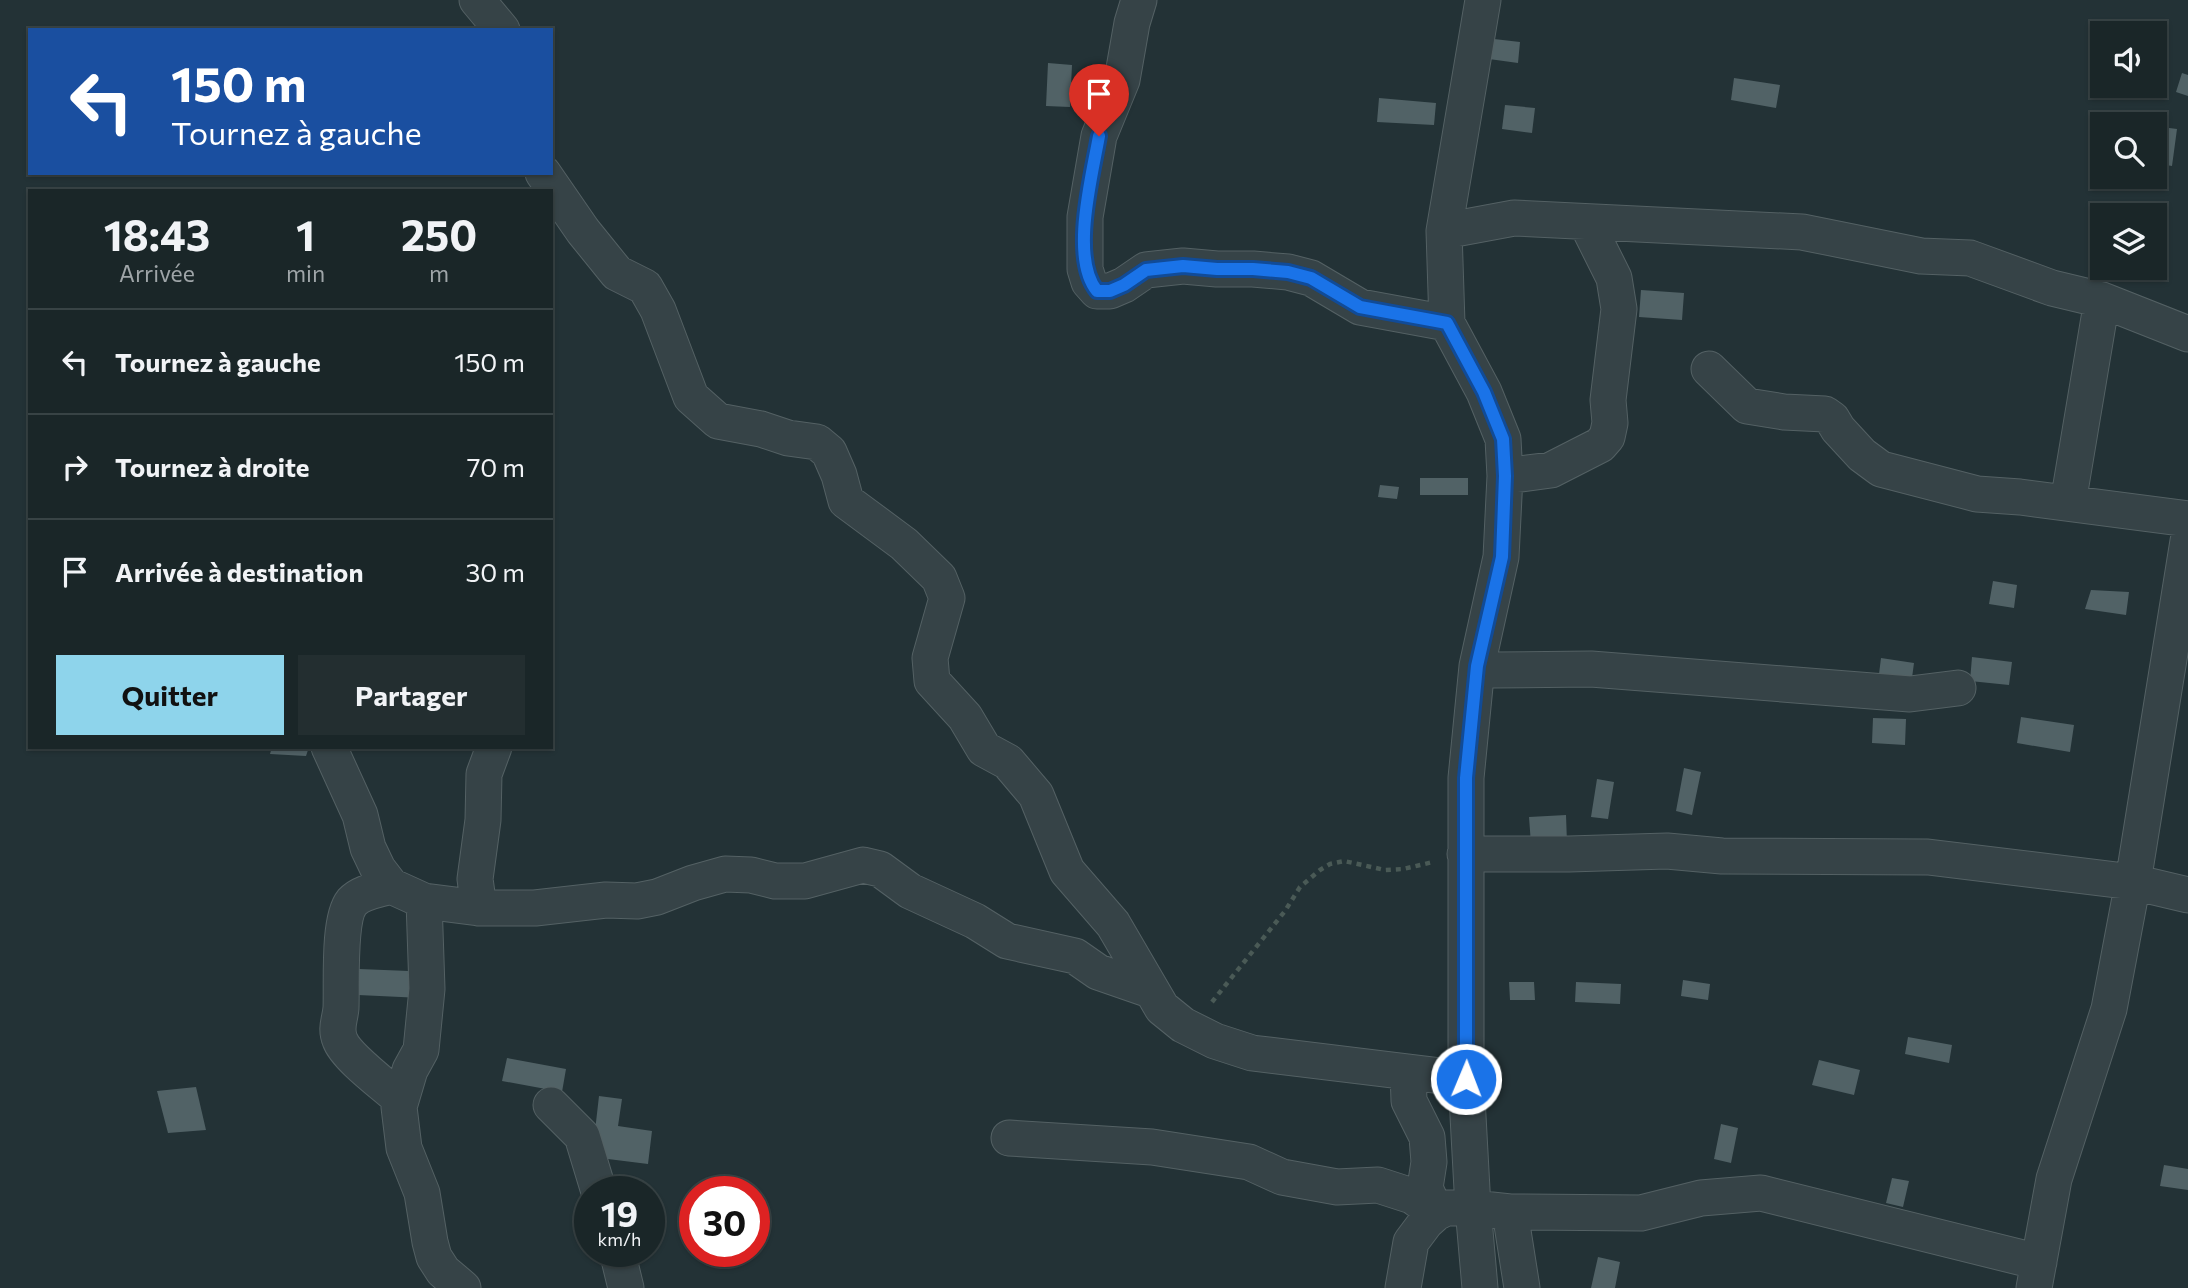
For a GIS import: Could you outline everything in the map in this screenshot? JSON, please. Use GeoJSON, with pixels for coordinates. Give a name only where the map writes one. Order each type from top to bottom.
{"type":"FeatureCollection","features":[{"type":"Feature","properties":{"kind":"street"},"geometry":{"type":"LineString","coordinates":[[477,0],[500,28]]}},
{"type":"Feature","properties":{"kind":"street"},"geometry":{"type":"LineString","coordinates":[[1139,0],[1122,80],[1099,136],[1085,217],[1086,269],[1089,282],[1097,291],[1110,291],[1124,285],[1146,270],[1183,266],[1288,272],[1311,278],[1360,307],[1447,323]]}},
{"type":"Feature","properties":{"kind":"street"},"geometry":{"type":"LineString","coordinates":[[1480,1288],[1466,1079],[1466,778],[1477,666],[1502,557],[1505,476],[1503,439],[1484,392],[1447,323],[1444,231],[1483,0]]}},
{"type":"Feature","properties":{"kind":"street"},"geometry":{"type":"LineString","coordinates":[[544,175],[583,231],[617,273],[645,287],[658,310],[691,397],[718,421],[761,429],[788,438],[817,442],[829,452],[846,501],[904,544],[939,578],[947,598],[930,658],[932,681],[965,718],[984,749],[1008,762],[1036,795],[1067,871],[1113,925],[1162,1008],[1183,1025],[1215,1041],[1252,1053],[1466,1079]]}},
{"type":"Feature","properties":{"kind":"street"},"geometry":{"type":"LineString","coordinates":[[1444,231],[1514,218],[1802,232],[1920,256],[1970,258],[2052,288],[2102,300],[2188,334]]}},
{"type":"Feature","properties":{"kind":"street"},"geometry":{"type":"LineString","coordinates":[[1505,476],[1551,470],[1600,445],[1607,437],[1610,423],[1608,400],[1619,309],[1614,278],[1586,222]]}},
{"type":"Feature","properties":{"kind":"street"},"geometry":{"type":"LineString","coordinates":[[2068,503],[2102,300]]}},
{"type":"Feature","properties":{"kind":"street"},"geometry":{"type":"LineString","coordinates":[[1709,369],[1747,406],[1784,412],[1825,414],[1862,455],[1881,469],[1977,494],[2188,519]]}},
{"type":"Feature","properties":{"kind":"street"},"geometry":{"type":"LineString","coordinates":[[1403,1288],[1410,1242],[1426,1222],[1446,1208],[1510,1212],[1641,1213],[1700,1198],[1761,1193],[2036,1275],[2054,1179],[2109,1009],[2133,882],[2188,543]]}},
{"type":"Feature","properties":{"kind":"street"},"geometry":{"type":"LineString","coordinates":[[1477,666],[1493,670],[1591,669],[1686,675],[1910,694],[1958,688]]}},
{"type":"Feature","properties":{"kind":"street"},"geometry":{"type":"LineString","coordinates":[[330,749],[360,815],[368,848],[378,869],[391,886],[424,901],[479,908],[535,908],[606,900],[637,901],[725,874],[751,875],[775,881],[805,881],[863,865],[880,869],[910,891],[975,921],[1007,941],[1075,956],[1098,972],[1150,990]]}},
{"type":"Feature","properties":{"kind":"street"},"geometry":{"type":"LineString","coordinates":[[479,908],[475,879],[483,820],[484,774],[493,749]]}},
{"type":"Feature","properties":{"kind":"street"},"geometry":{"type":"LineString","coordinates":[[1465,854],[1667,851],[1722,856],[1928,858],[2133,882],[2188,894]]}},
{"type":"Feature","properties":{"kind":"street"},"geometry":{"type":"LineString","coordinates":[[391,886],[358,896],[349,905],[341,967],[341,1012],[337,1027],[340,1042],[401,1100]]}},
{"type":"Feature","properties":{"kind":"street"},"geometry":{"type":"LineString","coordinates":[[424,901],[427,989],[421,1050],[410,1070],[399,1107],[404,1149],[422,1193],[435,1257],[443,1270],[463,1288]]}},
{"type":"Feature","properties":{"kind":"street"},"geometry":{"type":"LineString","coordinates":[[1408,1072],[1409,1101],[1427,1137],[1429,1162],[1425,1188],[1436,1213]]}},
{"type":"Feature","properties":{"kind":"street"},"geometry":{"type":"LineString","coordinates":[[551,1105],[582,1136],[594,1176]]}},
{"type":"Feature","properties":{"kind":"street"},"geometry":{"type":"LineString","coordinates":[[1009,1138],[1152,1147],[1248,1162],[1282,1177],[1337,1187],[1378,1185],[1412,1196],[1436,1213]]}},
{"type":"Feature","properties":{"kind":"street"},"geometry":{"type":"LineString","coordinates":[[1510,1212],[1522,1288]]}},
{"type":"Feature","properties":{"kind":"street"},"geometry":{"type":"LineString","coordinates":[[621,1267],[626,1288]]}},
{"type":"Feature","properties":{"kind":"path"},"geometry":{"type":"LineString","coordinates":[[1183,1025],[1214,1000],[1286,911],[1300,887],[1320,870],[1330,864],[1344,861],[1385,870],[1403,869],[1465,854]]}},
{"type":"Feature","properties":{"kind":"building"},"geometry":{"type":"Polygon","coordinates":[[[1494,39],[1520,42],[1518,63],[1489,59],[1494,39]]]}},
{"type":"Feature","properties":{"kind":"building"},"geometry":{"type":"Polygon","coordinates":[[[1048,63],[1072,65],[1070,107],[1046,106],[1048,63]]]}},
{"type":"Feature","properties":{"kind":"building"},"geometry":{"type":"Polygon","coordinates":[[[2182,73],[2188,75],[2188,96],[2176,92],[2182,73]]]}},
{"type":"Feature","properties":{"kind":"building"},"geometry":{"type":"Polygon","coordinates":[[[1734,78],[1780,85],[1776,108],[1731,100],[1734,78]]]}},
{"type":"Feature","properties":{"kind":"building"},"geometry":{"type":"Polygon","coordinates":[[[1379,98],[1436,103],[1434,125],[1377,122],[1379,98]]]}},
{"type":"Feature","properties":{"kind":"building"},"geometry":{"type":"Polygon","coordinates":[[[1505,105],[1535,108],[1532,133],[1502,129],[1505,105]]]}},
{"type":"Feature","properties":{"kind":"building"},"geometry":{"type":"Polygon","coordinates":[[[2167,128],[2177,129],[2172,166],[2167,165],[2167,128]]]}},
{"type":"Feature","properties":{"kind":"building"},"geometry":{"type":"Polygon","coordinates":[[[1641,290],[1684,293],[1682,320],[1639,317],[1641,290]]]}},
{"type":"Feature","properties":{"kind":"building"},"geometry":{"type":"Polygon","coordinates":[[[1420,478],[1468,478],[1468,495],[1420,495],[1420,478]]]}},
{"type":"Feature","properties":{"kind":"building"},"geometry":{"type":"Polygon","coordinates":[[[1380,485],[1399,487],[1397,499],[1378,497],[1380,485]]]}},
{"type":"Feature","properties":{"kind":"building"},"geometry":{"type":"Polygon","coordinates":[[[1993,581],[2017,585],[2014,608],[1989,604],[1993,581]]]}},
{"type":"Feature","properties":{"kind":"building"},"geometry":{"type":"Polygon","coordinates":[[[2091,590],[2129,592],[2126,615],[2085,609],[2091,590]]]}},
{"type":"Feature","properties":{"kind":"building"},"geometry":{"type":"Polygon","coordinates":[[[1972,657],[2012,662],[2009,685],[1970,681],[1972,657]]]}},
{"type":"Feature","properties":{"kind":"building"},"geometry":{"type":"Polygon","coordinates":[[[1881,658],[1914,663],[1912,678],[1879,674],[1881,658]]]}},
{"type":"Feature","properties":{"kind":"building"},"geometry":{"type":"Polygon","coordinates":[[[2021,717],[2074,725],[2070,752],[2017,743],[2021,717]]]}},
{"type":"Feature","properties":{"kind":"building"},"geometry":{"type":"Polygon","coordinates":[[[1873,718],[1906,719],[1905,745],[1872,743],[1873,718]]]}},
{"type":"Feature","properties":{"kind":"building"},"geometry":{"type":"Polygon","coordinates":[[[271,749],[308,749],[306,756],[270,754],[271,749]]]}},
{"type":"Feature","properties":{"kind":"building"},"geometry":{"type":"Polygon","coordinates":[[[1684,768],[1701,772],[1692,815],[1676,811],[1684,768]]]}},
{"type":"Feature","properties":{"kind":"building"},"geometry":{"type":"Polygon","coordinates":[[[1597,779],[1614,782],[1608,819],[1591,817],[1597,779]]]}},
{"type":"Feature","properties":{"kind":"building"},"geometry":{"type":"Polygon","coordinates":[[[1566,815],[1567,843],[1531,844],[1529,817],[1566,815]]]}},
{"type":"Feature","properties":{"kind":"building"},"geometry":{"type":"Polygon","coordinates":[[[359,969],[409,971],[422,998],[358,995],[359,969]]]}},
{"type":"Feature","properties":{"kind":"building"},"geometry":{"type":"Polygon","coordinates":[[[1683,980],[1710,984],[1708,1000],[1681,996],[1683,980]]]}},
{"type":"Feature","properties":{"kind":"building"},"geometry":{"type":"Polygon","coordinates":[[[1509,982],[1534,982],[1535,1000],[1510,1000],[1509,982]]]}},
{"type":"Feature","properties":{"kind":"building"},"geometry":{"type":"Polygon","coordinates":[[[1576,982],[1621,984],[1620,1004],[1575,1002],[1576,982]]]}},
{"type":"Feature","properties":{"kind":"building"},"geometry":{"type":"Polygon","coordinates":[[[1908,1037],[1952,1045],[1949,1063],[1905,1054],[1908,1037]]]}},
{"type":"Feature","properties":{"kind":"building"},"geometry":{"type":"Polygon","coordinates":[[[507,1058],[566,1069],[562,1092],[502,1081],[507,1058]]]}},
{"type":"Feature","properties":{"kind":"building"},"geometry":{"type":"Polygon","coordinates":[[[1819,1060],[1860,1070],[1854,1095],[1812,1085],[1819,1060]]]}},
{"type":"Feature","properties":{"kind":"building"},"geometry":{"type":"Polygon","coordinates":[[[196,1087],[206,1130],[168,1133],[157,1091],[196,1087]]]}},
{"type":"Feature","properties":{"kind":"building"},"geometry":{"type":"Polygon","coordinates":[[[599,1096],[622,1099],[618,1126],[652,1131],[648,1164],[592,1157],[599,1096]]]}},
{"type":"Feature","properties":{"kind":"building"},"geometry":{"type":"Polygon","coordinates":[[[1721,1124],[1738,1128],[1731,1163],[1714,1159],[1721,1124]]]}},
{"type":"Feature","properties":{"kind":"building"},"geometry":{"type":"Polygon","coordinates":[[[2164,1165],[2188,1169],[2188,1190],[2160,1186],[2164,1165]]]}},
{"type":"Feature","properties":{"kind":"building"},"geometry":{"type":"Polygon","coordinates":[[[1892,1178],[1909,1181],[1903,1207],[1886,1203],[1892,1178]]]}},
{"type":"Feature","properties":{"kind":"building"},"geometry":{"type":"Polygon","coordinates":[[[1598,1257],[1620,1262],[1615,1288],[1591,1288],[1598,1257]]]}},
{"type":"Feature","properties":{"kind":"route"},"geometry":{"type":"LineString","coordinates":[[1099,136],[1085,217],[1086,269],[1089,282],[1097,291],[1110,291],[1124,285],[1146,270],[1183,266],[1288,272],[1311,278],[1360,307],[1447,323],[1484,392],[1503,439],[1505,476],[1502,557],[1477,666],[1466,778],[1466,1079]]}}]}
